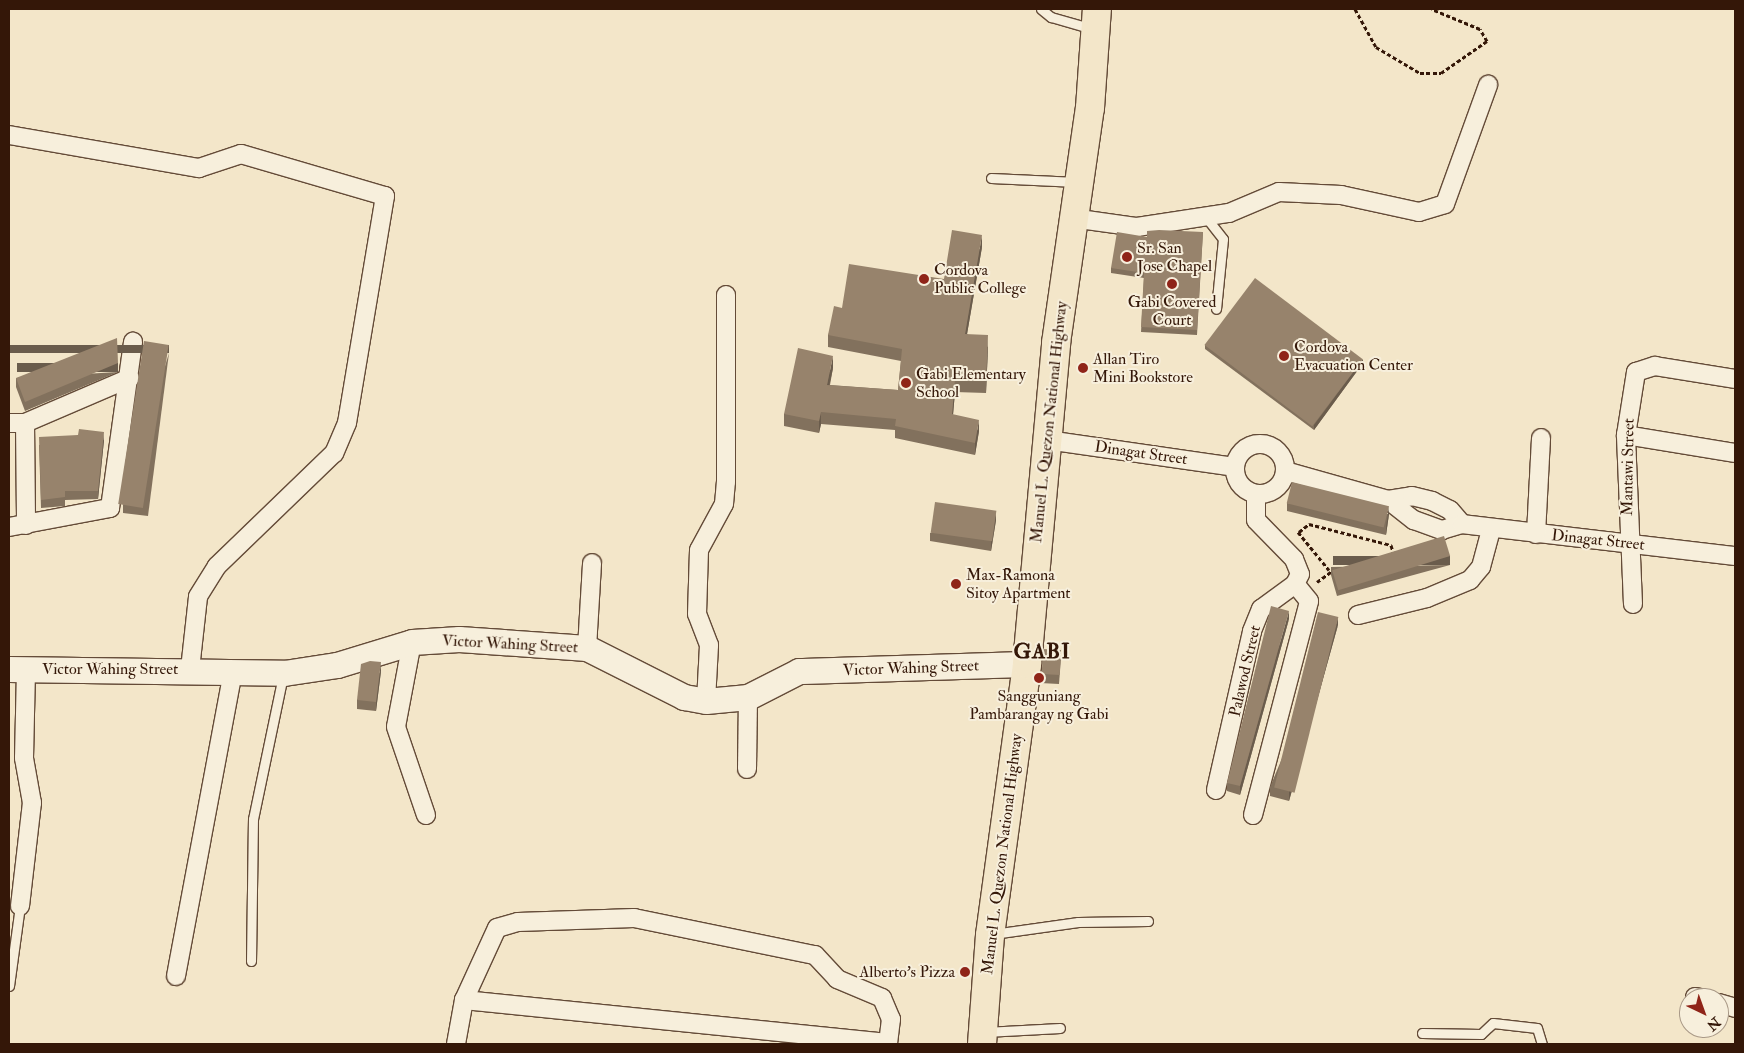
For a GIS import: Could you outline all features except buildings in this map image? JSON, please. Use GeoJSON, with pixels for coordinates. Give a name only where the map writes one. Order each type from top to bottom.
{"type":"FeatureCollection","features":[{"type":"Feature","properties":{"kind":"main road","name":"Manuel L. Quezon National Highway"},"geometry":{"type":"LineString","coordinates":[[982,1038],[990,935],[1027,664],[1047,440],[1097,20]]}},
{"type":"Feature","properties":{"kind":"street"},"geometry":{"type":"LineString","coordinates":[[1072,218],[1136,227],[1204,215],[1229,213],[1279,192],[1341,195],[1418,212],[1445,204],[1488,85]]}},
{"type":"Feature","properties":{"kind":"street"},"geometry":{"type":"LineString","coordinates":[[9,135],[199,168],[241,154],[385,196],[346,422],[338,445],[217,566],[198,597],[190,669]]}},
{"type":"Feature","properties":{"kind":"street"},"geometry":{"type":"LineString","coordinates":[[706,701],[709,644],[698,614],[699,550],[724,504],[726,295]]}},
{"type":"Feature","properties":{"kind":"street"},"geometry":{"type":"LineString","coordinates":[[130,378],[17,423],[17,526],[110,508],[130,378],[133,342]]}},
{"type":"Feature","properties":{"kind":"street","name":"Mantawi Street"},"geometry":{"type":"LineString","coordinates":[[1633,604],[1627,542],[1626,435],[1636,372],[1655,366],[1735,379]]}},
{"type":"Feature","properties":{"kind":"street"},"geometry":{"type":"LineString","coordinates":[[1626,435],[1735,453]]}},
{"type":"Feature","properties":{"kind":"street"},"geometry":{"type":"LineString","coordinates":[[1536,534],[1541,438]]}},
{"type":"Feature","properties":{"kind":"street","name":"Dinagat Street"},"geometry":{"type":"LineString","coordinates":[[1047,440],[1234,466]]}},
{"type":"Feature","properties":{"kind":"street"},"geometry":{"type":"LineString","coordinates":[[1262,443],[1278,450],[1285,471],[1273,491],[1256,494],[1241,486],[1234,466],[1244,448],[1262,443]]}},
{"type":"Feature","properties":{"kind":"street","name":"Dinagat Street"},"geometry":{"type":"LineString","coordinates":[[1285,471],[1388,500],[1429,527],[1442,530],[1462,524],[1491,529],[1627,542],[1735,556]]}},
{"type":"Feature","properties":{"kind":"street"},"geometry":{"type":"LineString","coordinates":[[1253,815],[1309,601],[1300,589],[1300,574],[1294,559],[1256,520],[1256,494]]}},
{"type":"Feature","properties":{"kind":"street","name":"Dinagat Street"},"geometry":{"type":"LineString","coordinates":[[1388,500],[1412,496],[1439,503],[1462,524]]}},
{"type":"Feature","properties":{"kind":"street"},"geometry":{"type":"LineString","coordinates":[[1358,615],[1427,598],[1470,580],[1481,566],[1491,529]]}},
{"type":"Feature","properties":{"kind":"street"},"geometry":{"type":"LineString","coordinates":[[587,648],[592,563]]}},
{"type":"Feature","properties":{"kind":"street","name":"Palawod Street"},"geometry":{"type":"LineString","coordinates":[[1216,790],[1255,624],[1261,609],[1300,589]]}},
{"type":"Feature","properties":{"kind":"street","name":"Victor Wahing Street"},"geometry":{"type":"LineString","coordinates":[[18,668],[190,669],[284,673],[337,665],[412,642],[460,639],[587,648],[684,696],[706,701],[748,697],[799,671],[1027,664]]}},
{"type":"Feature","properties":{"kind":"street"},"geometry":{"type":"LineString","coordinates":[[412,642],[396,727],[426,815]]}},
{"type":"Feature","properties":{"kind":"street"},"geometry":{"type":"LineString","coordinates":[[18,668],[24,758],[32,803],[20,906]]}},
{"type":"Feature","properties":{"kind":"street"},"geometry":{"type":"LineString","coordinates":[[176,976],[233,671]]}},
{"type":"Feature","properties":{"kind":"street"},"geometry":{"type":"LineString","coordinates":[[747,769],[748,697]]}},
{"type":"Feature","properties":{"kind":"street"},"geometry":{"type":"LineString","coordinates":[[456,1044],[464,1000],[491,936],[504,924],[634,918],[815,955],[838,979],[882,998],[891,1019],[888,1043],[464,1000]]}},
{"type":"Feature","properties":{"kind":"lane"},"geometry":{"type":"LineString","coordinates":[[1040,9],[1051,17],[1097,20]]}},
{"type":"Feature","properties":{"kind":"lane"},"geometry":{"type":"LineString","coordinates":[[991,178],[1077,182]]}},
{"type":"Feature","properties":{"kind":"lane"},"geometry":{"type":"LineString","coordinates":[[1204,215],[1223,238],[1216,309]]}},
{"type":"Feature","properties":{"kind":"lane"},"geometry":{"type":"LineString","coordinates":[[251,962],[253,819],[284,673]]}},
{"type":"Feature","properties":{"kind":"lane"},"geometry":{"type":"LineString","coordinates":[[9,986],[20,906]]}},
{"type":"Feature","properties":{"kind":"lane"},"geometry":{"type":"LineString","coordinates":[[990,935],[1078,922],[1148,921]]}},
{"type":"Feature","properties":{"kind":"lane"},"geometry":{"type":"LineString","coordinates":[[1422,1033],[1481,1034],[1493,1022],[1537,1028],[1542,1044]]}},
{"type":"Feature","properties":{"kind":"lane"},"geometry":{"type":"LineString","coordinates":[[982,1038],[1060,1028]]}},
{"type":"Feature","properties":{"kind":"path"},"geometry":{"type":"LineString","coordinates":[[1355,9],[1376,47],[1420,73],[1441,73],[1487,41],[1480,29],[1432,9]]}},
{"type":"Feature","properties":{"kind":"path"},"geometry":{"type":"LineString","coordinates":[[1299,532],[1309,524],[1391,545],[1394,555]]}},
{"type":"Feature","properties":{"kind":"path"},"geometry":{"type":"LineString","coordinates":[[1385,557],[1402,553]]}},
{"type":"Feature","properties":{"kind":"path"},"geometry":{"type":"LineString","coordinates":[[1300,589],[1330,570],[1339,568]]}},
{"type":"Feature","properties":{"kind":"place","name":"Sr. San Jose Chapel"},"geometry":{"type":"Point","coordinates":[1127,257]}},
{"type":"Feature","properties":{"kind":"place","name":"Cordova Public College"},"geometry":{"type":"Point","coordinates":[924,279]}},
{"type":"Feature","properties":{"kind":"place","name":"Gabi Covered Court"},"geometry":{"type":"Point","coordinates":[1172,284]}},
{"type":"Feature","properties":{"kind":"place","name":"Cordova Evacuation Center"},"geometry":{"type":"Point","coordinates":[1284,356]}},
{"type":"Feature","properties":{"kind":"place","name":"Allan Tiro Mini Bookstore"},"geometry":{"type":"Point","coordinates":[1083,368]}},
{"type":"Feature","properties":{"kind":"place","name":"Gabi Elementary School"},"geometry":{"type":"Point","coordinates":[906,383]}},
{"type":"Feature","properties":{"kind":"place","name":"Max-Ramona Sitoy Apartment"},"geometry":{"type":"Point","coordinates":[956,584]}},
{"type":"Feature","properties":{"kind":"place","name":"Sangguniang Pambarangay ng Gabi"},"geometry":{"type":"Point","coordinates":[1039,678]}},
{"type":"Feature","properties":{"kind":"place","name":"Alberto's Pizza"},"geometry":{"type":"Point","coordinates":[965,972]}},
{"type":"Feature","properties":{"kind":"district","name":"GABI"},"geometry":{"type":"Point","coordinates":[1042,652]}}]}
